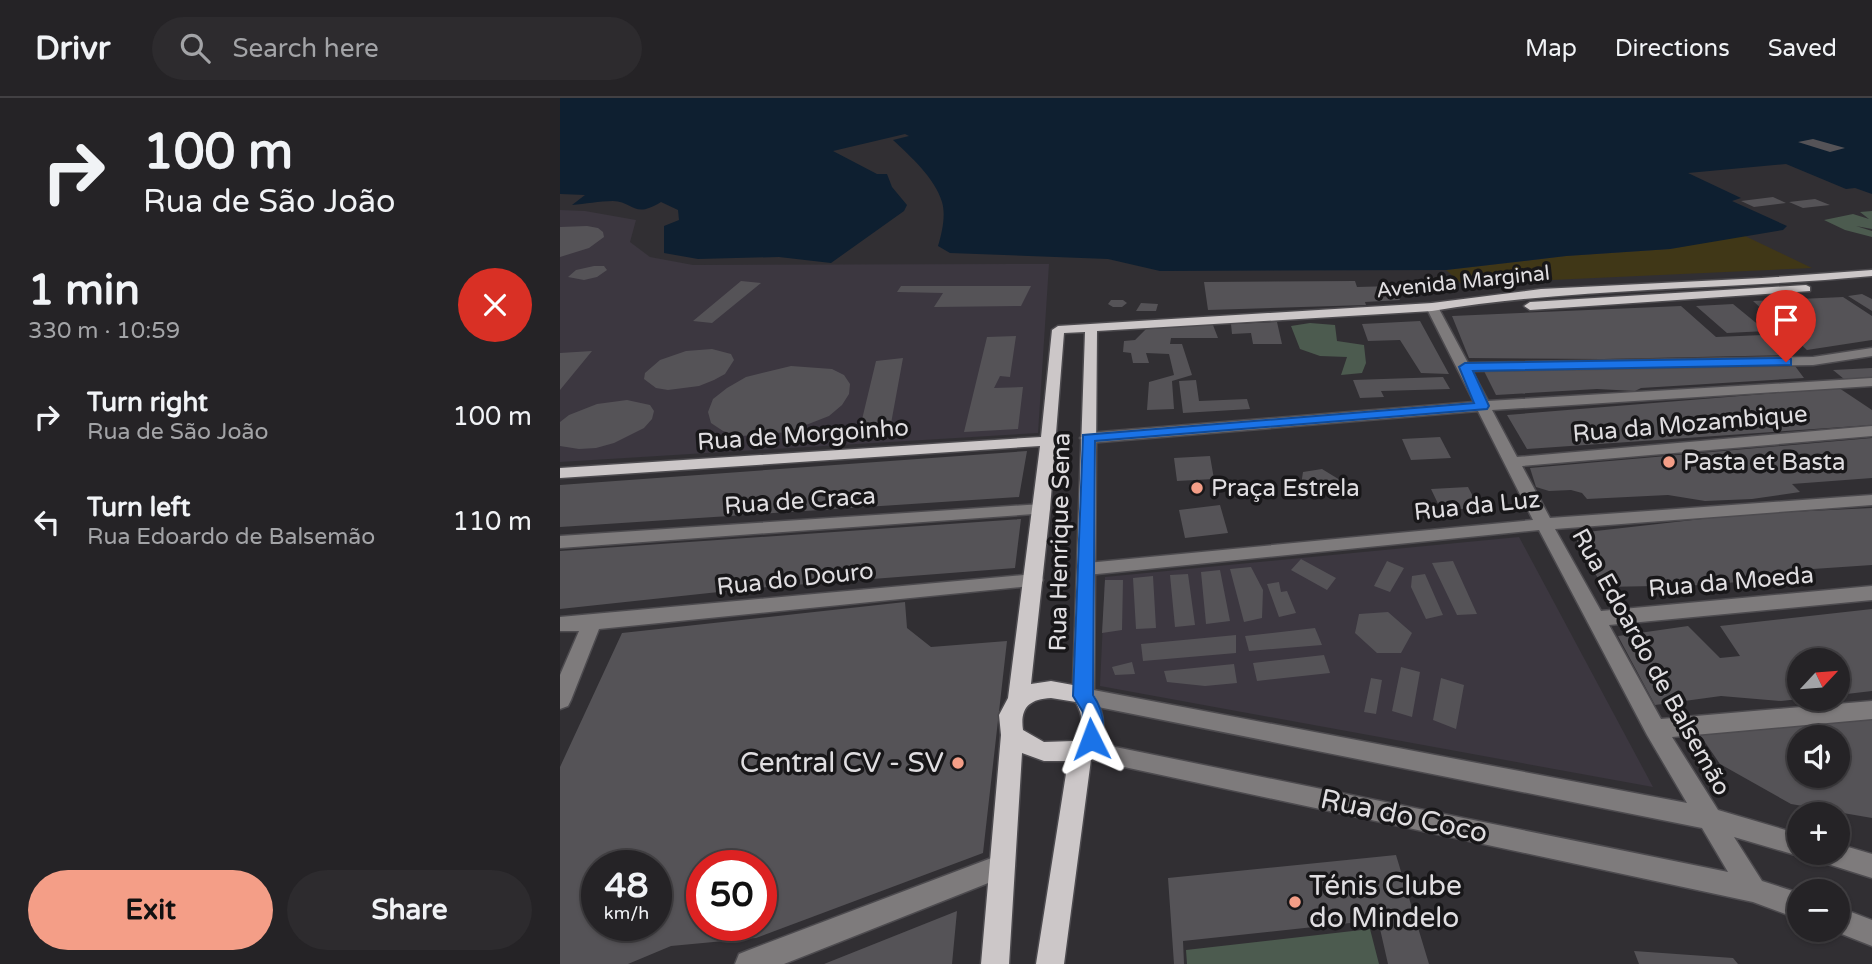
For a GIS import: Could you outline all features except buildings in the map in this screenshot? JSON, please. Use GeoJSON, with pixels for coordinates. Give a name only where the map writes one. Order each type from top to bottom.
{"type":"FeatureCollection","features":[{"type":"Feature","properties":{"kind":"main road","name":"Avenida Marginal"},"geometry":{"type":"LineString","coordinates":[[1058,330],[1432,307],[1478,298],[1872,273]]}},
{"type":"Feature","properties":{"kind":"main road"},"geometry":{"type":"LineString","coordinates":[[1432,307],[1486,308],[1872,285]]}},
{"type":"Feature","properties":{"kind":"main road","name":"Rua Henrique Sena"},"geometry":{"type":"LineString","coordinates":[[1050,964],[1081,749],[1091,739],[1093,727],[1093,711],[1083,696],[1091,329]]}},
{"type":"Feature","properties":{"kind":"main road","name":"Rua Henrique Sena"},"geometry":{"type":"LineString","coordinates":[[995,964],[1012,735],[1010,715],[1019,699],[1034,580],[1058,330]]}},
{"type":"Feature","properties":{"kind":"main road","name":"Rua de Morgoinho"},"geometry":{"type":"LineString","coordinates":[[560,473],[1048,441]]}},
{"type":"Feature","properties":{"kind":"main road"},"geometry":{"type":"LineString","coordinates":[[1019,699],[1030,691],[1045,687],[1083,696]]}},
{"type":"Feature","properties":{"kind":"main road","name":"Rua do Coco"},"geometry":{"type":"LineString","coordinates":[[1012,735],[1033,751],[1058,753],[1081,749]]}},
{"type":"Feature","properties":{"kind":"street","name":"Rua Edoardo de Balsemão"},"geometry":{"type":"LineString","coordinates":[[1432,307],[1594,619],[1655,729],[1753,890]]}},
{"type":"Feature","properties":{"kind":"street"},"geometry":{"type":"LineString","coordinates":[[1465,367],[1813,362],[1872,352]]}},
{"type":"Feature","properties":{"kind":"street"},"geometry":{"type":"LineString","coordinates":[[1088,438],[1482,406],[1872,382]]}},
{"type":"Feature","properties":{"kind":"street","name":"Rua da Mozambique"},"geometry":{"type":"LineString","coordinates":[[1511,462],[1872,431]]}},
{"type":"Feature","properties":{"kind":"street","name":"Rua da Luz"},"geometry":{"type":"LineString","coordinates":[[1087,569],[1544,524],[1872,500]]}},
{"type":"Feature","properties":{"kind":"street","name":"Rua de Craca"},"geometry":{"type":"LineString","coordinates":[[560,542],[1042,509]]}},
{"type":"Feature","properties":{"kind":"street","name":"Rua do Douro"},"geometry":{"type":"LineString","coordinates":[[560,624],[1034,580]]}},
{"type":"Feature","properties":{"kind":"street","name":"Rua da Moeda"},"geometry":{"type":"LineString","coordinates":[[1594,619],[1872,593]]}},
{"type":"Feature","properties":{"kind":"street"},"geometry":{"type":"LineString","coordinates":[[560,700],[592,623]]}},
{"type":"Feature","properties":{"kind":"street"},"geometry":{"type":"LineString","coordinates":[[1083,696],[1708,818],[1787,841]]}},
{"type":"Feature","properties":{"kind":"street"},"geometry":{"type":"LineString","coordinates":[[1655,729],[1872,710]]}},
{"type":"Feature","properties":{"kind":"street","name":"Rua do Coco"},"geometry":{"type":"LineString","coordinates":[[1081,749],[1753,890],[1787,902]]}},
{"type":"Feature","properties":{"kind":"street"},"geometry":{"type":"LineString","coordinates":[[1850,860],[1872,866]]}},
{"type":"Feature","properties":{"kind":"street"},"geometry":{"type":"LineString","coordinates":[[749,964],[1002,866]]}},
{"type":"Feature","properties":{"kind":"street"},"geometry":{"type":"LineString","coordinates":[[1850,925],[1872,933]]}},
{"type":"Feature","properties":{"kind":"shaded area"},"geometry":{"type":"Polygon","coordinates":[[[560,210],[585,211],[636,220],[630,242],[650,257],[693,265],[1049,264],[1038,433],[560,462],[560,210]]]}},
{"type":"Feature","properties":{"kind":"shaded area"},"geometry":{"type":"Polygon","coordinates":[[[1519,537],[1653,787],[1100,686],[1105,577],[1519,537]]]}},
{"type":"Feature","properties":{"kind":"green space"},"geometry":{"type":"Polygon","coordinates":[[[1872,211],[1872,229],[1856,226],[1872,231],[1872,237],[1845,230],[1824,220],[1853,214],[1869,219],[1860,212],[1872,211]]]}},
{"type":"Feature","properties":{"kind":"green space"},"geometry":{"type":"Polygon","coordinates":[[[1310,323],[1335,325],[1337,341],[1364,345],[1366,363],[1362,373],[1341,375],[1347,357],[1320,356],[1300,349],[1291,326],[1310,323]]]}},
{"type":"Feature","properties":{"kind":"green space"},"geometry":{"type":"Polygon","coordinates":[[[1370,929],[1379,964],[1187,964],[1186,950],[1370,929]]]}},
{"type":"Feature","properties":{"kind":"sand"},"geometry":{"type":"Polygon","coordinates":[[[1743,235],[1812,268],[1462,284],[1446,270],[1566,256],[1670,249],[1743,235]]]}},
{"type":"Feature","properties":{"kind":"water"},"geometry":{"type":"Polygon","coordinates":[[[560,98],[1872,98],[1872,194],[1855,188],[1846,189],[1786,164],[1688,173],[1741,198],[1732,201],[1787,226],[1783,230],[1670,249],[1566,256],[1446,270],[1160,271],[1108,259],[950,253],[938,246],[944,213],[939,193],[921,168],[893,140],[909,136],[905,134],[833,151],[877,174],[887,174],[892,187],[907,205],[904,211],[831,263],[779,257],[698,259],[664,253],[664,226],[679,220],[678,210],[661,202],[645,209],[613,201],[572,205],[585,195],[560,194],[560,98]]]}},
{"type":"Feature","properties":{"kind":"place","name":"Pasta et Basta"},"geometry":{"type":"Point","coordinates":[1669,462]}},
{"type":"Feature","properties":{"kind":"place","name":"Praça Estrela"},"geometry":{"type":"Point","coordinates":[1197,488]}},
{"type":"Feature","properties":{"kind":"place","name":"Central CV - SV"},"geometry":{"type":"Point","coordinates":[958,763]}},
{"type":"Feature","properties":{"kind":"place","name":"Ténis Clube do Mindelo"},"geometry":{"type":"Point","coordinates":[1295,902]}},
{"type":"Feature","properties":{"kind":"route"},"geometry":{"type":"LineString","coordinates":[[1091,739],[1093,711],[1083,696],[1088,438],[1482,406],[1465,367],[1786,362]]}}]}
